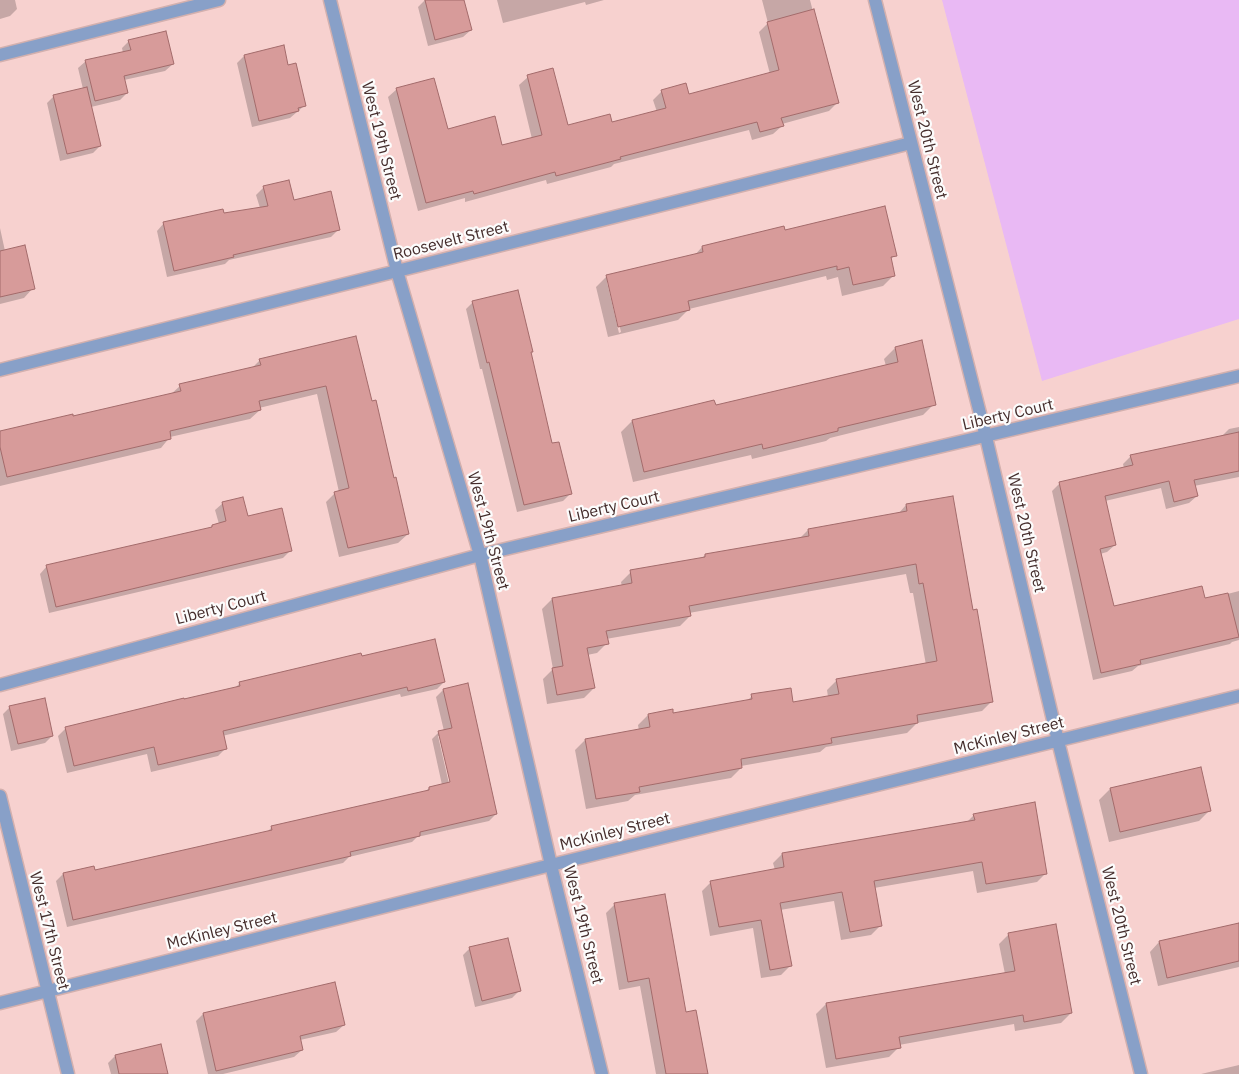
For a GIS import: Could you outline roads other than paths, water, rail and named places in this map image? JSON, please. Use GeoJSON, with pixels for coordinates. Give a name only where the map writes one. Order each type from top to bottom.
{"type":"FeatureCollection","features":[{"type":"Feature","properties":{"kind":"street"},"geometry":{"type":"LineString","coordinates":[[0,55],[219,0]]}},
{"type":"Feature","properties":{"kind":"street","name":"West 19th Street"},"geometry":{"type":"LineString","coordinates":[[330,0],[397,271],[480,556],[551,865],[602,1074]]}},
{"type":"Feature","properties":{"kind":"street","name":"West 20th Street"},"geometry":{"type":"LineString","coordinates":[[875,0],[986,437],[1058,741],[1141,1074]]}},
{"type":"Feature","properties":{"kind":"street","name":"Roosevelt Street"},"geometry":{"type":"LineString","coordinates":[[0,370],[911,143]]}},
{"type":"Feature","properties":{"kind":"street","name":"Liberty Court"},"geometry":{"type":"LineString","coordinates":[[0,685],[480,556],[1239,376]]}},
{"type":"Feature","properties":{"kind":"street","name":"McKinley Street"},"geometry":{"type":"LineString","coordinates":[[0,1004],[551,865],[1239,696]]}},
{"type":"Feature","properties":{"kind":"street","name":"West 17th Street"},"geometry":{"type":"LineString","coordinates":[[0,796],[68,1074]]}}]}
